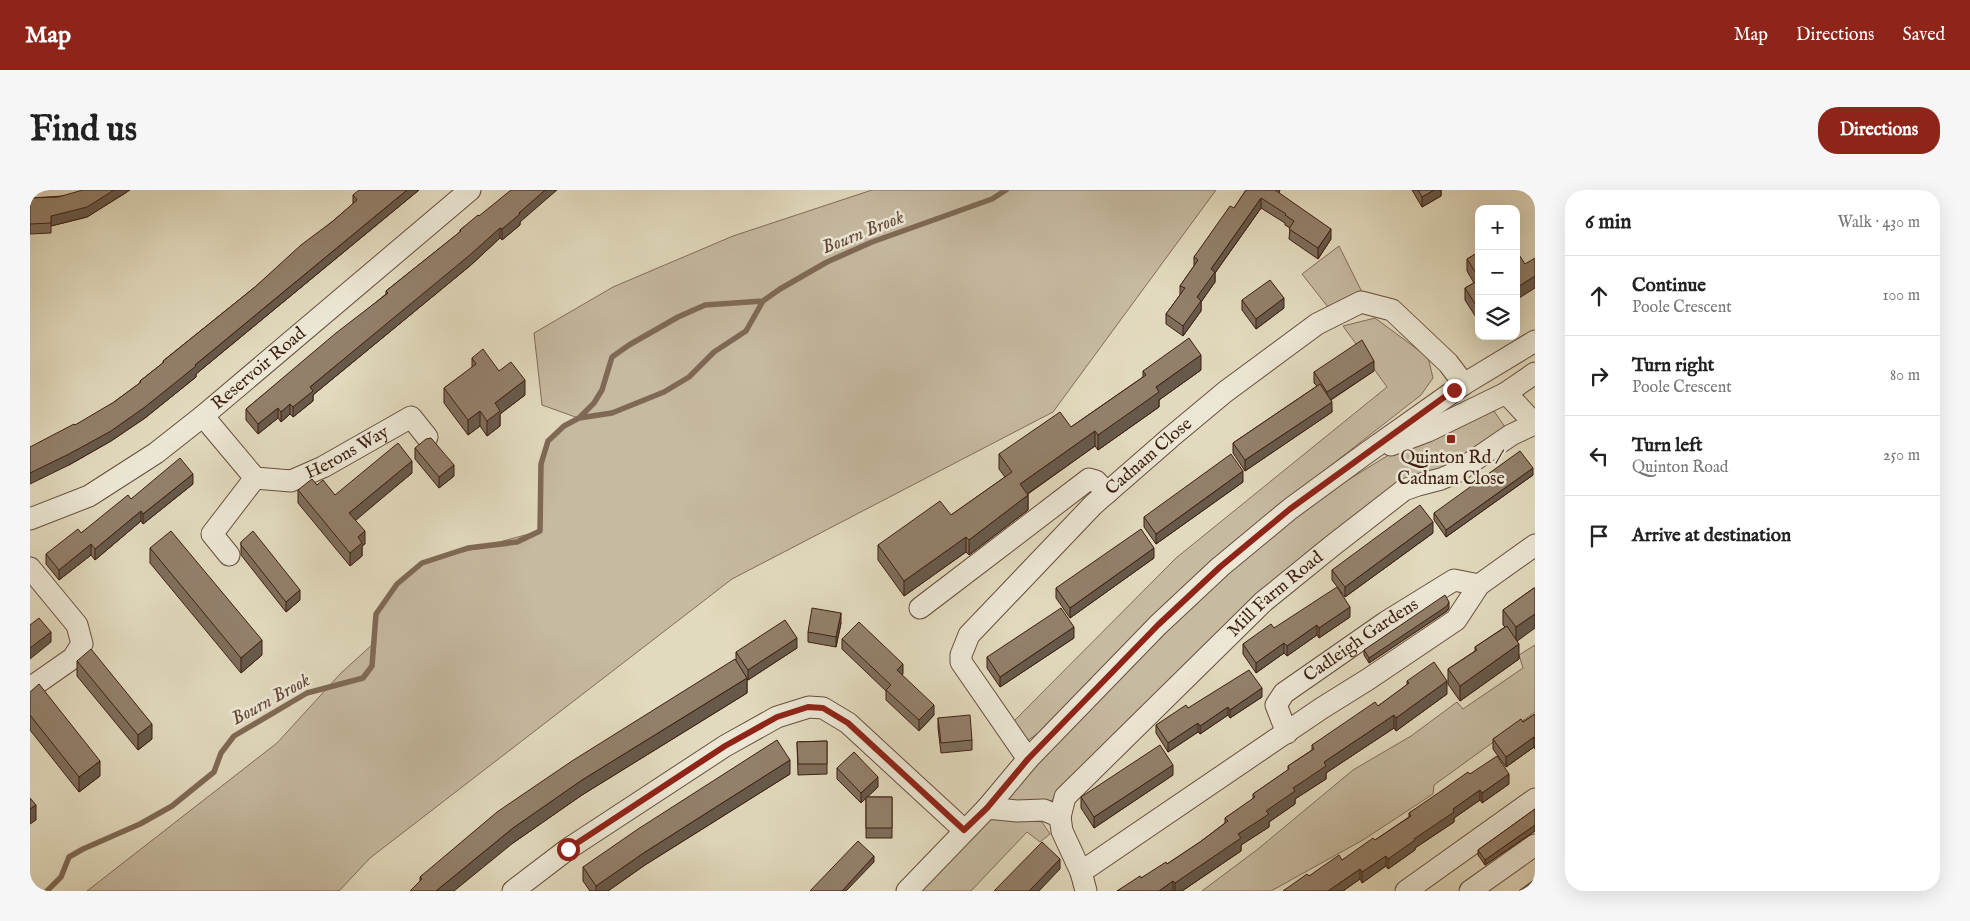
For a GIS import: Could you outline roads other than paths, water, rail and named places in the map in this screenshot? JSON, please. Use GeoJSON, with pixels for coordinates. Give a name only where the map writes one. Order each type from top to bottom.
{"type":"FeatureCollection","features":[{"type":"Feature","properties":{"kind":"street","name":"Reservoir Road"},"geometry":{"type":"LineString","coordinates":[[30,519],[89,496],[156,453],[203,416],[470,190]]}},
{"type":"Feature","properties":{"kind":"street","name":"Cadnam Close"},"geometry":{"type":"LineString","coordinates":[[1028,759],[962,662],[961,656],[969,635],[1093,505],[1225,392],[1317,324],[1361,302],[1392,310],[1448,363],[1459,387],[1456,403],[1468,412]]}},
{"type":"Feature","properties":{"kind":"street"},"geometry":{"type":"LineString","coordinates":[[907,891],[987,808],[1028,759],[1158,625],[1220,567],[1290,509],[1365,454],[1459,387],[1535,341]]}},
{"type":"Feature","properties":{"kind":"street"},"geometry":{"type":"LineString","coordinates":[[1365,454],[1428,431],[1506,392],[1532,375],[1515,352]]}},
{"type":"Feature","properties":{"kind":"street"},"geometry":{"type":"LineString","coordinates":[[1506,392],[1535,424]]}},
{"type":"Feature","properties":{"kind":"street"},"geometry":{"type":"LineString","coordinates":[[203,416],[255,478],[212,534],[229,555]]}},
{"type":"Feature","properties":{"kind":"street","name":"Herons Way"},"geometry":{"type":"LineString","coordinates":[[255,478],[291,481],[322,467],[412,417],[427,437]]}},
{"type":"Feature","properties":{"kind":"street","name":"Mill Farm Road"},"geometry":{"type":"LineString","coordinates":[[1060,817],[1065,797],[1263,602],[1404,490],[1457,472],[1511,435],[1535,424]]}},
{"type":"Feature","properties":{"kind":"street"},"geometry":{"type":"LineString","coordinates":[[920,608],[1089,479],[1096,481],[1106,494]]}},
{"type":"Feature","properties":{"kind":"street","name":"Cadleigh Gardens"},"geometry":{"type":"LineString","coordinates":[[1083,882],[1287,733],[1456,620],[1479,585],[1535,545]]}},
{"type":"Feature","properties":{"kind":"street"},"geometry":{"type":"LineString","coordinates":[[30,568],[77,625],[90,637],[73,658],[30,688]]}},
{"type":"Feature","properties":{"kind":"street","name":"Cadleigh Gardens"},"geometry":{"type":"LineString","coordinates":[[1287,733],[1276,705],[1284,693],[1386,622],[1454,580],[1479,585]]}},
{"type":"Feature","properties":{"kind":"street"},"geometry":{"type":"LineString","coordinates":[[513,891],[568,849],[725,746],[777,717],[808,707],[823,708],[848,723],[964,830]]}},
{"type":"Feature","properties":{"kind":"street"},"geometry":{"type":"LineString","coordinates":[[1406,891],[1535,799]]}},
{"type":"Feature","properties":{"kind":"street"},"geometry":{"type":"LineString","coordinates":[[987,808],[1017,811],[1044,810],[1060,817],[1062,831],[1083,882]]}},
{"type":"Feature","properties":{"kind":"street"},"geometry":{"type":"LineString","coordinates":[[1470,891],[1535,845]]}},
{"type":"Feature","properties":{"kind":"waterway","name":"Bourn Brook"},"geometry":{"type":"LineString","coordinates":[[47,891],[61,877],[69,857],[140,824],[172,806],[214,772],[221,753],[234,736],[307,693],[363,678],[372,666],[376,614],[397,584],[422,563],[468,548],[517,542],[540,531],[541,464],[548,441],[564,426],[579,418],[612,413],[664,392],[689,377],[714,352],[746,331],[763,301],[827,262],[872,242],[992,199],[1006,190]]}},
{"type":"Feature","properties":{"kind":"waterway","name":"Bourn Brook"},"geometry":{"type":"LineString","coordinates":[[579,418],[594,403],[602,390],[612,357],[629,345],[678,317],[705,305],[763,301]]}},
{"type":"Feature","properties":{"kind":"place","name":"Quinton Rd / Cadnam Close"},"geometry":{"type":"Point","coordinates":[1451,439]}}]}
